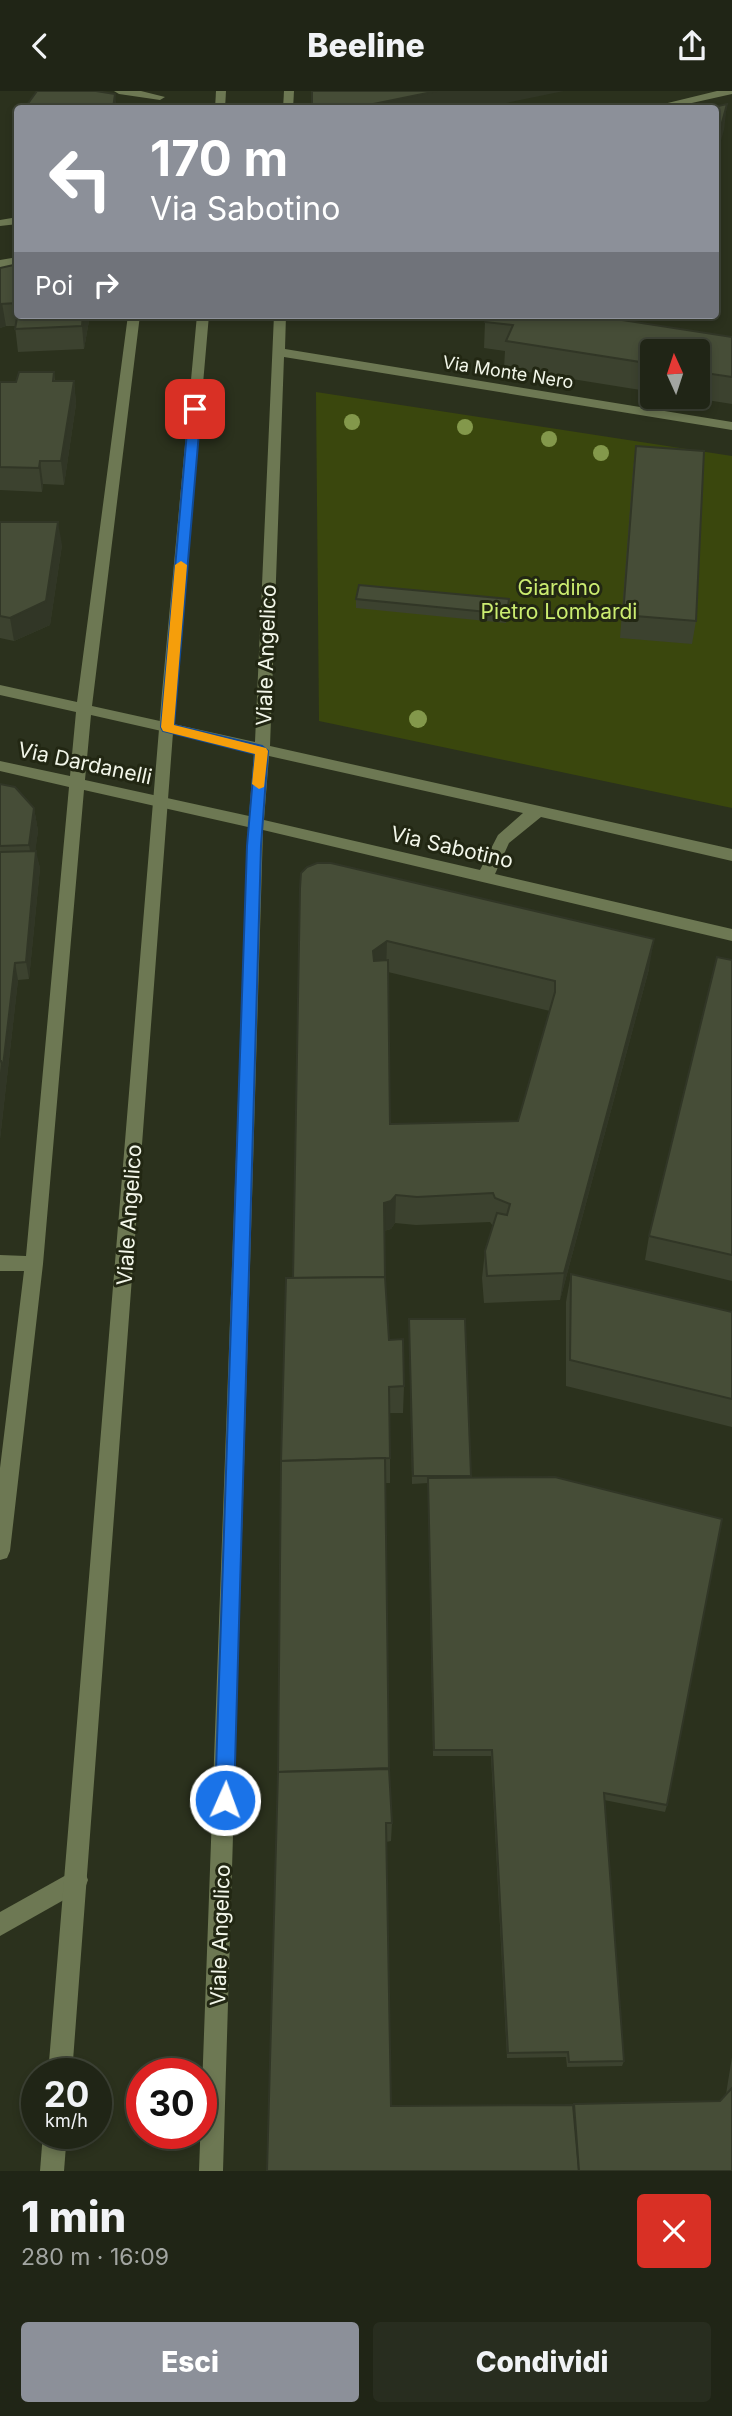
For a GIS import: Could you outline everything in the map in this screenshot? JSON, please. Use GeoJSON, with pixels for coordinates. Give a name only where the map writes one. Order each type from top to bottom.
{"type":"FeatureCollection","features":[{"type":"Feature","properties":{"kind":"street"},"geometry":{"type":"LineString","coordinates":[[119,91],[161,99]]}},
{"type":"Feature","properties":{"kind":"street"},"geometry":{"type":"LineString","coordinates":[[659,105],[685,95],[732,91]]}},
{"type":"Feature","properties":{"kind":"street"},"geometry":{"type":"LineString","coordinates":[[0,1551],[34,1264],[84,708],[133,319]]}},
{"type":"Feature","properties":{"kind":"street","name":"Viale Angelico"},"geometry":{"type":"LineString","coordinates":[[61,2058],[167,727],[203,319]]}},
{"type":"Feature","properties":{"kind":"street","name":"Viale Angelico"},"geometry":{"type":"LineString","coordinates":[[211,2171],[255,823],[262,751],[280,319]]}},
{"type":"Feature","properties":{"kind":"street","name":"Via Monte Nero"},"geometry":{"type":"LineString","coordinates":[[278,352],[732,426]]}},
{"type":"Feature","properties":{"kind":"street"},"geometry":{"type":"LineString","coordinates":[[0,690],[536,813],[732,855]]}},
{"type":"Feature","properties":{"kind":"street","name":"Via Dardanelli"},"geometry":{"type":"LineString","coordinates":[[0,766],[161,801]]}},
{"type":"Feature","properties":{"kind":"street","name":"Via Sabotino"},"geometry":{"type":"LineString","coordinates":[[161,801],[732,935]]}},
{"type":"Feature","properties":{"kind":"street"},"geometry":{"type":"LineString","coordinates":[[486,877],[495,849],[511,828],[536,813]]}},
{"type":"Feature","properties":{"kind":"street"},"geometry":{"type":"LineString","coordinates":[[0,1263],[34,1264]]}},
{"type":"Feature","properties":{"kind":"street"},"geometry":{"type":"LineString","coordinates":[[0,1925],[77,1880]]}},
{"type":"Feature","properties":{"kind":"street"},"geometry":{"type":"LineString","coordinates":[[52,2171],[54,2149]]}},
{"type":"Feature","properties":{"kind":"green space","name":"Giardino Pietro Lombardi"},"geometry":{"type":"Polygon","coordinates":[[[316,392],[732,456],[732,808],[319,721],[316,392]]]}},
{"type":"Feature","properties":{"kind":"building"},"geometry":{"type":"Polygon","coordinates":[[[37,91],[96,91],[115,94],[114,105],[27,105],[37,91]]]}},
{"type":"Feature","properties":{"kind":"building"},"geometry":{"type":"Polygon","coordinates":[[[312,91],[437,91],[369,105],[312,105],[312,91]]]}},
{"type":"Feature","properties":{"kind":"building"},"geometry":{"type":"Polygon","coordinates":[[[727,104],[719,134],[719,106],[727,104]]]}},
{"type":"Feature","properties":{"kind":"building"},"geometry":{"type":"Polygon","coordinates":[[[14,265],[14,303],[0,304],[0,268],[14,265]]]}},
{"type":"Feature","properties":{"kind":"building"},"geometry":{"type":"Polygon","coordinates":[[[17,319],[83,319],[82,326],[15,329],[17,319]]]}},
{"type":"Feature","properties":{"kind":"building"},"geometry":{"type":"Polygon","coordinates":[[[486,319],[616,319],[732,337],[732,377],[710,374],[710,339],[640,339],[640,362],[506,341],[513,325],[485,322],[486,319]]]}},
{"type":"Feature","properties":{"kind":"building"},"geometry":{"type":"Polygon","coordinates":[[[19,372],[54,372],[53,381],[74,381],[61,461],[40,461],[39,468],[0,467],[0,382],[16,382],[19,372]]]}},
{"type":"Feature","properties":{"kind":"building"},"geometry":{"type":"Polygon","coordinates":[[[636,446],[704,451],[696,621],[623,615],[636,446]]]}},
{"type":"Feature","properties":{"kind":"building"},"geometry":{"type":"Polygon","coordinates":[[[0,522],[58,522],[46,601],[10,618],[0,616],[0,522]]]}},
{"type":"Feature","properties":{"kind":"building"},"geometry":{"type":"Polygon","coordinates":[[[359,585],[509,599],[507,614],[356,599],[359,585]]]}},
{"type":"Feature","properties":{"kind":"building"},"geometry":{"type":"Polygon","coordinates":[[[0,784],[15,787],[34,808],[29,845],[0,846],[0,784]]]}},
{"type":"Feature","properties":{"kind":"building"},"geometry":{"type":"Polygon","coordinates":[[[36,851],[26,962],[15,963],[3,1066],[0,1061],[0,852],[36,851]]]}},
{"type":"Feature","properties":{"kind":"building"},"geometry":{"type":"Polygon","coordinates":[[[317,863],[331,863],[654,939],[564,1273],[487,1276],[485,1251],[497,1213],[507,1215],[510,1204],[495,1198],[493,1193],[417,1197],[396,1195],[391,1201],[384,1203],[385,1277],[293,1278],[300,888],[301,873],[317,863]],[[387,941],[373,951],[374,961],[388,960],[390,1124],[518,1121],[555,992],[555,981],[387,941]]]}},
{"type":"Feature","properties":{"kind":"building"},"geometry":{"type":"Polygon","coordinates":[[[717,957],[732,960],[732,1255],[649,1236],[717,957]]]}},
{"type":"Feature","properties":{"kind":"building"},"geometry":{"type":"Polygon","coordinates":[[[571,1274],[732,1312],[732,1399],[570,1360],[571,1274]]]}},
{"type":"Feature","properties":{"kind":"building"},"geometry":{"type":"Polygon","coordinates":[[[385,1277],[389,1340],[403,1339],[404,1386],[389,1387],[390,1458],[281,1461],[286,1278],[385,1277]]]}},
{"type":"Feature","properties":{"kind":"building"},"geometry":{"type":"Polygon","coordinates":[[[409,1319],[465,1319],[471,1476],[413,1476],[409,1319]]]}},
{"type":"Feature","properties":{"kind":"building"},"geometry":{"type":"Polygon","coordinates":[[[385,1458],[389,1768],[278,1772],[281,1461],[385,1458]]]}},
{"type":"Feature","properties":{"kind":"building"},"geometry":{"type":"Polygon","coordinates":[[[555,1477],[722,1519],[667,1805],[604,1793],[624,2061],[569,2062],[568,2052],[508,2053],[492,1750],[434,1750],[428,1478],[555,1477]]]}},
{"type":"Feature","properties":{"kind":"building"},"geometry":{"type":"Polygon","coordinates":[[[389,1769],[392,1823],[386,1823],[391,2106],[573,2105],[579,2171],[267,2171],[278,1772],[389,1769]]]}},
{"type":"Feature","properties":{"kind":"building"},"geometry":{"type":"Polygon","coordinates":[[[732,2088],[732,2171],[579,2171],[574,2104],[720,2101],[732,2088]]]}},
{"type":"Feature","properties":{"kind":"slow traffic"},"geometry":{"type":"LineString","coordinates":[[181,565],[167,727],[262,751],[259,784]]}},
{"type":"Feature","properties":{"kind":"route"},"geometry":{"type":"LineString","coordinates":[[195,409],[167,727],[262,751],[254,846],[225,1800]]}}]}
